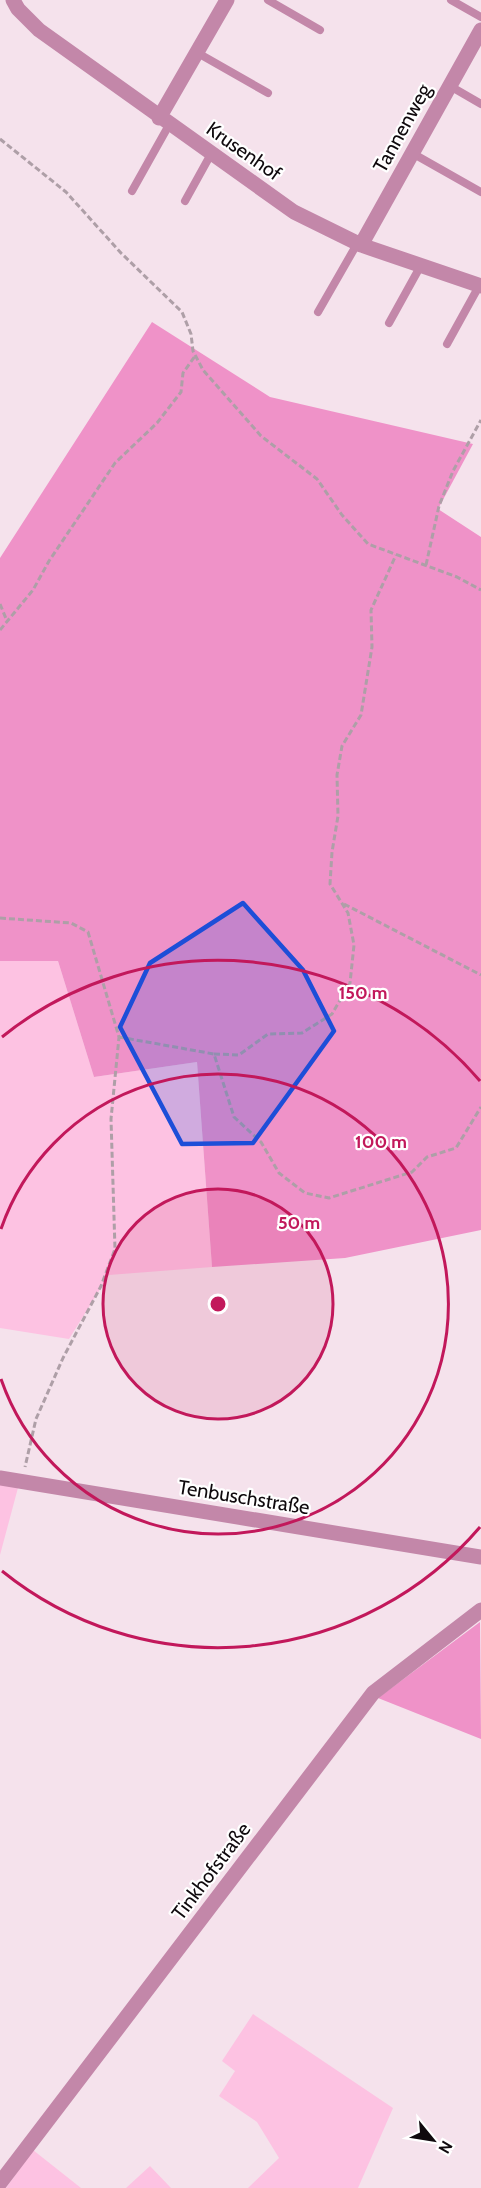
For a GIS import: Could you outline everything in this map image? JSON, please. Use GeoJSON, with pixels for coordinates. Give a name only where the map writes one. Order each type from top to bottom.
{"type":"FeatureCollection","features":[{"type":"Feature","properties":{"kind":"street","name":"Krusenhof"},"geometry":{"type":"LineString","coordinates":[[13,0],[18,9],[39,30],[294,212],[359,245],[480,286]]}},
{"type":"Feature","properties":{"kind":"street"},"geometry":{"type":"LineString","coordinates":[[164,121],[196,52],[227,0]]}},
{"type":"Feature","properties":{"kind":"street","name":"Tannenweg"},"geometry":{"type":"LineString","coordinates":[[359,245],[481,30]]}},
{"type":"Feature","properties":{"kind":"street","name":"Tenbuschstraße"},"geometry":{"type":"LineString","coordinates":[[0,1478],[481,1557]]}},
{"type":"Feature","properties":{"kind":"street","name":"Tinkhofstraße"},"geometry":{"type":"LineString","coordinates":[[0,2183],[373,1694],[481,1610]]}},
{"type":"Feature","properties":{"kind":"lane"},"geometry":{"type":"LineString","coordinates":[[268,0],[320,30]]}},
{"type":"Feature","properties":{"kind":"lane"},"geometry":{"type":"LineString","coordinates":[[451,0],[481,17]]}},
{"type":"Feature","properties":{"kind":"lane"},"geometry":{"type":"LineString","coordinates":[[196,52],[268,93]]}},
{"type":"Feature","properties":{"kind":"lane"},"geometry":{"type":"LineString","coordinates":[[450,86],[481,104]]}},
{"type":"Feature","properties":{"kind":"lane"},"geometry":{"type":"LineString","coordinates":[[132,191],[164,121]]}},
{"type":"Feature","properties":{"kind":"lane"},"geometry":{"type":"LineString","coordinates":[[412,153],[481,192]]}},
{"type":"Feature","properties":{"kind":"lane"},"geometry":{"type":"LineString","coordinates":[[185,201],[212,154]]}},
{"type":"Feature","properties":{"kind":"lane"},"geometry":{"type":"LineString","coordinates":[[318,312],[359,245]]}},
{"type":"Feature","properties":{"kind":"lane"},"geometry":{"type":"LineString","coordinates":[[389,323],[420,267]]}},
{"type":"Feature","properties":{"kind":"lane"},"geometry":{"type":"LineString","coordinates":[[447,344],[480,286]]}},
{"type":"Feature","properties":{"kind":"path"},"geometry":{"type":"LineString","coordinates":[[0,139],[66,192],[121,253],[182,312],[191,334],[195,356],[203,370],[261,436],[317,479],[342,515],[368,544],[426,565],[481,590]]}},
{"type":"Feature","properties":{"kind":"path"},"geometry":{"type":"LineString","coordinates":[[0,630],[33,590],[49,561],[115,464],[158,423],[181,392],[183,373],[195,356]]}},
{"type":"Feature","properties":{"kind":"path"},"geometry":{"type":"LineString","coordinates":[[426,565],[439,506],[453,471],[481,420]]}},
{"type":"Feature","properties":{"kind":"path"},"geometry":{"type":"LineString","coordinates":[[119,1037],[214,1054],[239,1055],[267,1034],[302,1033],[332,1014],[350,983],[354,945],[348,913],[330,884],[338,816],[337,775],[342,746],[361,715],[372,647],[371,610],[396,555]]}},
{"type":"Feature","properties":{"kind":"path"},"geometry":{"type":"LineString","coordinates":[[0,604],[7,621]]}},
{"type":"Feature","properties":{"kind":"path"},"geometry":{"type":"LineString","coordinates":[[342,903],[481,975]]}},
{"type":"Feature","properties":{"kind":"path"},"geometry":{"type":"LineString","coordinates":[[0,918],[71,923],[88,932],[119,1037],[111,1119],[115,1249],[101,1286],[63,1358],[36,1419],[24,1470]]}},
{"type":"Feature","properties":{"kind":"path"},"geometry":{"type":"LineString","coordinates":[[214,1054],[234,1117],[261,1142],[279,1173],[291,1184],[329,1198],[412,1172],[427,1157],[456,1148],[481,1107]]}},
{"type":"Feature","properties":{"kind":"highlighted area"},"geometry":{"type":"Polygon","coordinates":[[[243,903],[303,970],[334,1031],[253,1143],[182,1144],[120,1027],[150,963],[243,903]]]}},
{"type":"Feature","properties":{"kind":"shaded area"},"geometry":{"type":"Polygon","coordinates":[[[152,322],[270,397],[473,444],[438,509],[481,537],[481,1230],[345,1258],[212,1267],[197,1062],[94,1077],[58,961],[0,961],[0,558],[152,322]]]}},
{"type":"Feature","properties":{"kind":"shaded area"},"geometry":{"type":"Polygon","coordinates":[[[0,961],[58,961],[94,1077],[197,1062],[212,1267],[109,1275],[69,1339],[0,1328],[0,961]]]}},
{"type":"Feature","properties":{"kind":"shaded area"},"geometry":{"type":"Polygon","coordinates":[[[0,1481],[19,1484],[0,1555],[0,1481]]]}},
{"type":"Feature","properties":{"kind":"shaded area"},"geometry":{"type":"Polygon","coordinates":[[[480,1622],[481,1739],[378,1698],[480,1622]]]}},
{"type":"Feature","properties":{"kind":"shaded area"},"geometry":{"type":"Polygon","coordinates":[[[253,2014],[393,2108],[358,2188],[248,2188],[279,2158],[257,2122],[219,2096],[235,2071],[222,2061],[253,2014]]]}},
{"type":"Feature","properties":{"kind":"shaded area"},"geometry":{"type":"Polygon","coordinates":[[[33,2150],[81,2188],[6,2188],[33,2150]]]}},
{"type":"Feature","properties":{"kind":"shaded area"},"geometry":{"type":"Polygon","coordinates":[[[150,2166],[171,2188],[126,2188],[150,2166]]]}}]}
